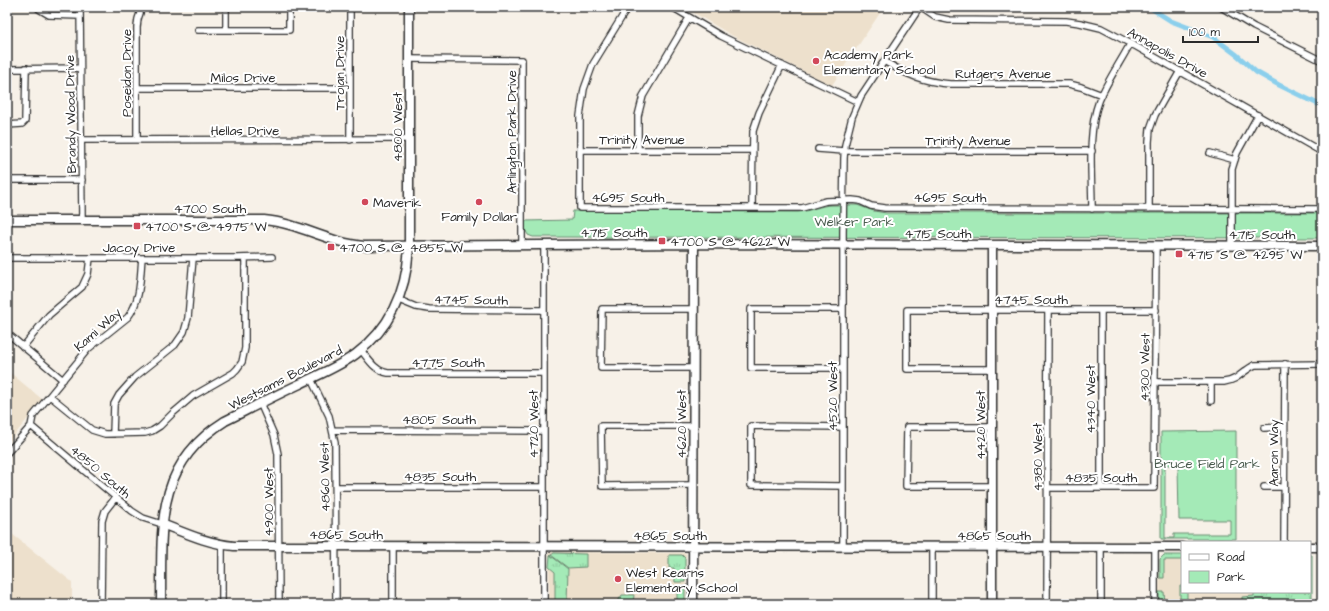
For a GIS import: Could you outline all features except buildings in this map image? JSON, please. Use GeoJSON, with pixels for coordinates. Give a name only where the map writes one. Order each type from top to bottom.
{"type":"FeatureCollection","features":[{"type":"Feature","properties":{"kind":"street","name":"Brandy Wood Drive"},"geometry":{"type":"LineString","coordinates":[[80,7],[82,220]]}},
{"type":"Feature","properties":{"kind":"street","name":"Poseidon Drive"},"geometry":{"type":"LineString","coordinates":[[137,140],[137,27],[142,7]]}},
{"type":"Feature","properties":{"kind":"street"},"geometry":{"type":"LineString","coordinates":[[226,7],[226,30]]}},
{"type":"Feature","properties":{"kind":"street"},"geometry":{"type":"LineString","coordinates":[[198,30],[289,30],[289,7]]}},
{"type":"Feature","properties":{"kind":"street","name":"Trojan Drive"},"geometry":{"type":"LineString","coordinates":[[350,7],[350,140]]}},
{"type":"Feature","properties":{"kind":"street","name":"4800 West"},"geometry":{"type":"LineString","coordinates":[[409,7],[409,246]]}},
{"type":"Feature","properties":{"kind":"street"},"geometry":{"type":"LineString","coordinates":[[580,150],[580,112],[586,81],[597,57],[628,7]]}},
{"type":"Feature","properties":{"kind":"street"},"geometry":{"type":"LineString","coordinates":[[672,7],[721,36],[858,102]]}},
{"type":"Feature","properties":{"kind":"street","name":"Annapolis Drive"},"geometry":{"type":"LineString","coordinates":[[920,7],[935,17],[949,20],[1066,21],[1080,22],[1101,28],[1322,152]]}},
{"type":"Feature","properties":{"kind":"street","name":"4520 West"},"geometry":{"type":"LineString","coordinates":[[843,547],[844,151],[850,124],[858,102],[920,7]]}},
{"type":"Feature","properties":{"kind":"street"},"geometry":{"type":"LineString","coordinates":[[1221,7],[1254,27],[1322,61]]}},
{"type":"Feature","properties":{"kind":"street"},"geometry":{"type":"LineString","coordinates":[[39,9],[49,15],[80,16]]}},
{"type":"Feature","properties":{"kind":"street"},"geometry":{"type":"LineString","coordinates":[[638,150],[638,116],[643,96],[689,18]]}},
{"type":"Feature","properties":{"kind":"street"},"geometry":{"type":"LineString","coordinates":[[1092,209],[1092,132],[1095,116],[1102,95],[1130,44]]}},
{"type":"Feature","properties":{"kind":"street","name":"Arlington Park Drive"},"geometry":{"type":"LineString","coordinates":[[409,59],[522,60],[522,245]]}},
{"type":"Feature","properties":{"kind":"street","name":"Rutgers Avenue"},"geometry":{"type":"LineString","coordinates":[[884,61],[913,77],[935,82],[950,84],[1069,84],[1102,95]]}},
{"type":"Feature","properties":{"kind":"street"},"geometry":{"type":"LineString","coordinates":[[752,208],[752,136],[756,121],[782,65]]}},
{"type":"Feature","properties":{"kind":"street"},"geometry":{"type":"LineString","coordinates":[[7,125],[19,125],[24,123],[26,115],[26,68]]}},
{"type":"Feature","properties":{"kind":"street"},"geometry":{"type":"LineString","coordinates":[[7,69],[80,68]]}},
{"type":"Feature","properties":{"kind":"street"},"geometry":{"type":"LineString","coordinates":[[1149,209],[1150,128],[1155,115],[1180,71]]}},
{"type":"Feature","properties":{"kind":"street","name":"Milos Drive"},"geometry":{"type":"LineString","coordinates":[[137,88],[350,88]]}},
{"type":"Feature","properties":{"kind":"street"},"geometry":{"type":"LineString","coordinates":[[1232,246],[1232,174],[1239,149],[1258,115]]}},
{"type":"Feature","properties":{"kind":"street","name":"Hellas Drive"},"geometry":{"type":"LineString","coordinates":[[81,140],[409,140]]}},
{"type":"Feature","properties":{"kind":"street","name":"Trinity Avenue"},"geometry":{"type":"LineString","coordinates":[[818,149],[844,151],[1092,151]]}},
{"type":"Feature","properties":{"kind":"street","name":"Trinity Avenue"},"geometry":{"type":"LineString","coordinates":[[580,150],[752,150]]}},
{"type":"Feature","properties":{"kind":"street","name":"4695 South"},"geometry":{"type":"LineString","coordinates":[[580,150],[580,208],[802,208],[826,201],[858,201],[874,207],[885,208],[1322,209]]}},
{"type":"Feature","properties":{"kind":"street"},"geometry":{"type":"LineString","coordinates":[[1210,153],[1235,160]]}},
{"type":"Feature","properties":{"kind":"street"},"geometry":{"type":"LineString","coordinates":[[7,180],[82,180]]}},
{"type":"Feature","properties":{"kind":"street","name":"4700 South"},"geometry":{"type":"LineString","coordinates":[[7,220],[264,220],[290,224],[338,242],[356,245],[409,246]]}},
{"type":"Feature","properties":{"kind":"street","name":"4715 South"},"geometry":{"type":"LineString","coordinates":[[409,246],[544,244],[1322,246]]}},
{"type":"Feature","properties":{"kind":"street","name":"4720 West"},"geometry":{"type":"LineString","coordinates":[[544,244],[544,604]]}},
{"type":"Feature","properties":{"kind":"street","name":"4620 West"},"geometry":{"type":"LineString","coordinates":[[693,604],[694,244]]}},
{"type":"Feature","properties":{"kind":"street","name":"4420 West"},"geometry":{"type":"LineString","coordinates":[[992,245],[992,604]]}},
{"type":"Feature","properties":{"kind":"street","name":"4300 West"},"geometry":{"type":"LineString","coordinates":[[1154,488],[1156,245]]}},
{"type":"Feature","properties":{"kind":"street","name":"Westsams Boulevard"},"geometry":{"type":"LineString","coordinates":[[161,604],[162,524],[165,502],[172,482],[189,453],[218,425],[311,379],[345,361],[361,350],[381,330],[399,300],[406,276],[409,246]]}},
{"type":"Feature","properties":{"kind":"street","name":"Jacoy Drive"},"geometry":{"type":"LineString","coordinates":[[7,258],[272,257]]}},
{"type":"Feature","properties":{"kind":"street"},"geometry":{"type":"LineString","coordinates":[[23,347],[50,315],[82,287],[88,274],[90,258]]}},
{"type":"Feature","properties":{"kind":"street","name":"Kami Way"},"geometry":{"type":"LineString","coordinates":[[7,453],[31,426],[34,416],[88,350],[128,317],[138,298],[142,258]]}},
{"type":"Feature","properties":{"kind":"street"},"geometry":{"type":"LineString","coordinates":[[113,434],[114,404],[119,395],[135,376],[175,345],[184,332],[188,318],[194,258]]}},
{"type":"Feature","properties":{"kind":"street"},"geometry":{"type":"LineString","coordinates":[[50,396],[92,430],[99,433],[140,434],[152,431],[160,426],[193,396],[233,373],[240,366],[245,348],[245,258]]}},
{"type":"Feature","properties":{"kind":"street","name":"4745 South"},"geometry":{"type":"LineString","coordinates":[[399,300],[416,307],[429,309],[544,310]]}},
{"type":"Feature","properties":{"kind":"street"},"geometry":{"type":"LineString","coordinates":[[693,309],[602,309],[601,368],[693,368]]}},
{"type":"Feature","properties":{"kind":"street"},"geometry":{"type":"LineString","coordinates":[[843,310],[751,309],[751,368],[843,368]]}},
{"type":"Feature","properties":{"kind":"street","name":"4745 South"},"geometry":{"type":"LineString","coordinates":[[993,369],[907,369],[907,310],[1156,310]]}},
{"type":"Feature","properties":{"kind":"street","name":"4380 West"},"geometry":{"type":"LineString","coordinates":[[1047,604],[1048,310]]}},
{"type":"Feature","properties":{"kind":"street","name":"4340 West"},"geometry":{"type":"LineString","coordinates":[[1101,310],[1101,488]]}},
{"type":"Feature","properties":{"kind":"street"},"geometry":{"type":"LineString","coordinates":[[7,333],[63,380]]}},
{"type":"Feature","properties":{"kind":"street","name":"4775 South"},"geometry":{"type":"LineString","coordinates":[[361,350],[376,368],[388,373],[544,373]]}},
{"type":"Feature","properties":{"kind":"street","name":"Aaron Way"},"geometry":{"type":"LineString","coordinates":[[1284,364],[1284,541]]}},
{"type":"Feature","properties":{"kind":"street"},"geometry":{"type":"LineString","coordinates":[[1155,382],[1224,382],[1234,380],[1255,365],[1322,364]]}},
{"type":"Feature","properties":{"kind":"street","name":"4860 West"},"geometry":{"type":"LineString","coordinates":[[311,379],[329,416],[335,443],[336,604]]}},
{"type":"Feature","properties":{"kind":"street"},"geometry":{"type":"LineString","coordinates":[[1211,382],[1211,401]]}},
{"type":"Feature","properties":{"kind":"street","name":"4900 West"},"geometry":{"type":"LineString","coordinates":[[260,403],[274,435],[278,454],[279,604]]}},
{"type":"Feature","properties":{"kind":"street","name":"4850 South"},"geometry":{"type":"LineString","coordinates":[[31,426],[137,515],[162,524]]}},
{"type":"Feature","properties":{"kind":"street"},"geometry":{"type":"LineString","coordinates":[[693,426],[601,426],[602,486],[693,485]]}},
{"type":"Feature","properties":{"kind":"street"},"geometry":{"type":"LineString","coordinates":[[843,427],[751,426],[751,485],[843,486]]}},
{"type":"Feature","properties":{"kind":"street"},"geometry":{"type":"LineString","coordinates":[[992,427],[907,427],[906,486],[992,486]]}},
{"type":"Feature","properties":{"kind":"street"},"geometry":{"type":"LineString","coordinates":[[1264,428],[1284,428]]}},
{"type":"Feature","properties":{"kind":"street","name":"4805 South"},"geometry":{"type":"LineString","coordinates":[[333,430],[544,430]]}},
{"type":"Feature","properties":{"kind":"street","name":"4835 South"},"geometry":{"type":"LineString","coordinates":[[336,487],[544,487]]}},
{"type":"Feature","properties":{"kind":"street"},"geometry":{"type":"LineString","coordinates":[[1264,487],[1284,487]]}},
{"type":"Feature","properties":{"kind":"street","name":"4835 South"},"geometry":{"type":"LineString","coordinates":[[1047,488],[1154,488]]}},
{"type":"Feature","properties":{"kind":"street"},"geometry":{"type":"LineString","coordinates":[[101,604],[102,521],[105,511],[116,497]]}},
{"type":"Feature","properties":{"kind":"street","name":"4865 South"},"geometry":{"type":"LineString","coordinates":[[162,524],[222,545],[1181,547]]}},
{"type":"Feature","properties":{"kind":"street"},"geometry":{"type":"LineString","coordinates":[[222,545],[222,604]]}},
{"type":"Feature","properties":{"kind":"street"},"geometry":{"type":"LineString","coordinates":[[393,546],[393,604]]}},
{"type":"Feature","properties":{"kind":"street"},"geometry":{"type":"LineString","coordinates":[[932,547],[932,604]]}},
{"type":"Feature","properties":{"kind":"street"},"geometry":{"type":"LineString","coordinates":[[1101,547],[1101,604]]}},
{"type":"Feature","properties":{"kind":"street"},"geometry":{"type":"LineString","coordinates":[[1155,547],[1155,604]]}},
{"type":"Feature","properties":{"kind":"street"},"geometry":{"type":"LineString","coordinates":[[1311,547],[1322,547]]}},
{"type":"Feature","properties":{"kind":"shaded area","name":"Academy Park Elementary School"},"geometry":{"type":"Polygon","coordinates":[[[684,7],[884,7],[832,85],[733,36],[684,7]]]}},
{"type":"Feature","properties":{"kind":"shaded area"},"geometry":{"type":"Polygon","coordinates":[[[7,370],[43,400],[7,444],[7,370]]]}},
{"type":"Feature","properties":{"kind":"shaded area"},"geometry":{"type":"Polygon","coordinates":[[[7,530],[72,582],[72,604],[7,604],[7,530]]]}},
{"type":"Feature","properties":{"kind":"shaded area","name":"West Kearns Elementary School"},"geometry":{"type":"Polygon","coordinates":[[[549,552],[686,553],[686,604],[549,604],[549,552]]]}},
{"type":"Feature","properties":{"kind":"shaded area"},"geometry":{"type":"Polygon","coordinates":[[[1164,555],[1181,555],[1181,593],[1311,593],[1312,555],[1312,604],[1159,604],[1160,559],[1164,555]]]}},
{"type":"Feature","properties":{"kind":"green space","name":"Welker Park"},"geometry":{"type":"Polygon","coordinates":[[[832,205],[857,205],[874,211],[886,213],[1322,213],[1322,238],[533,237],[528,235],[525,229],[525,221],[572,220],[573,211],[798,212],[832,205]]]}},
{"type":"Feature","properties":{"kind":"green space","name":"Bruce Field Park"},"geometry":{"type":"Polygon","coordinates":[[[1236,431],[1236,539],[1161,539],[1161,432],[1236,431]],[[1165,465],[1165,538],[1174,538],[1174,534],[1230,534],[1230,520],[1179,520],[1178,465],[1165,465]]]}},
{"type":"Feature","properties":{"kind":"green space"},"geometry":{"type":"Polygon","coordinates":[[[554,553],[586,554],[586,567],[568,568],[551,555],[554,553]]]}},
{"type":"Feature","properties":{"kind":"green space"},"geometry":{"type":"Polygon","coordinates":[[[550,555],[568,569],[566,603],[555,604],[555,572],[549,567],[550,555]]]}},
{"type":"Feature","properties":{"kind":"green space"},"geometry":{"type":"Polygon","coordinates":[[[669,555],[682,555],[685,558],[685,582],[675,582],[674,568],[669,568],[669,555]]]}},
{"type":"Feature","properties":{"kind":"green space"},"geometry":{"type":"Polygon","coordinates":[[[1164,555],[1181,555],[1181,560],[1164,560],[1164,578],[1160,578],[1160,559],[1164,555]]]}},
{"type":"Feature","properties":{"kind":"green space"},"geometry":{"type":"Polygon","coordinates":[[[1312,555],[1312,604],[1242,604],[1242,597],[1254,596],[1254,593],[1311,593],[1312,555]]]}},
{"type":"Feature","properties":{"kind":"green space"},"geometry":{"type":"Polygon","coordinates":[[[1181,586],[1181,593],[1187,593],[1187,604],[1180,604],[1181,586]]]}},
{"type":"Feature","properties":{"kind":"green space"},"geometry":{"type":"Polygon","coordinates":[[[677,587],[685,587],[685,604],[677,604],[677,587]]]}},
{"type":"Feature","properties":{"kind":"green space"},"geometry":{"type":"Polygon","coordinates":[[[1159,592],[1164,592],[1165,604],[1159,604],[1159,592]]]}},
{"type":"Feature","properties":{"kind":"green space"},"geometry":{"type":"Polygon","coordinates":[[[622,595],[634,595],[633,604],[618,604],[618,601],[622,595]]]}},
{"type":"Feature","properties":{"kind":"waterway"},"geometry":{"type":"LineString","coordinates":[[1149,7],[1171,21],[1213,37],[1256,72],[1322,106]]}},
{"type":"Feature","properties":{"kind":"place","name":"Academy Park Elementary School"},"geometry":{"type":"Point","coordinates":[816,61]}},
{"type":"Feature","properties":{"kind":"place","name":"Maverik"},"geometry":{"type":"Point","coordinates":[365,202]}},
{"type":"Feature","properties":{"kind":"place","name":"Family Dollar"},"geometry":{"type":"Point","coordinates":[479,202]}},
{"type":"Feature","properties":{"kind":"place","name":"4700 S @ 4975 W"},"geometry":{"type":"Point","coordinates":[137,226]}},
{"type":"Feature","properties":{"kind":"place","name":"4700 S @ 4622 W"},"geometry":{"type":"Point","coordinates":[662,241]}},
{"type":"Feature","properties":{"kind":"place","name":"4700 S @ 4855 W"},"geometry":{"type":"Point","coordinates":[331,247]}},
{"type":"Feature","properties":{"kind":"place","name":"4715 S @ 4295 W"},"geometry":{"type":"Point","coordinates":[1179,254]}},
{"type":"Feature","properties":{"kind":"place","name":"West Kearns Elementary School"},"geometry":{"type":"Point","coordinates":[618,579]}}]}
